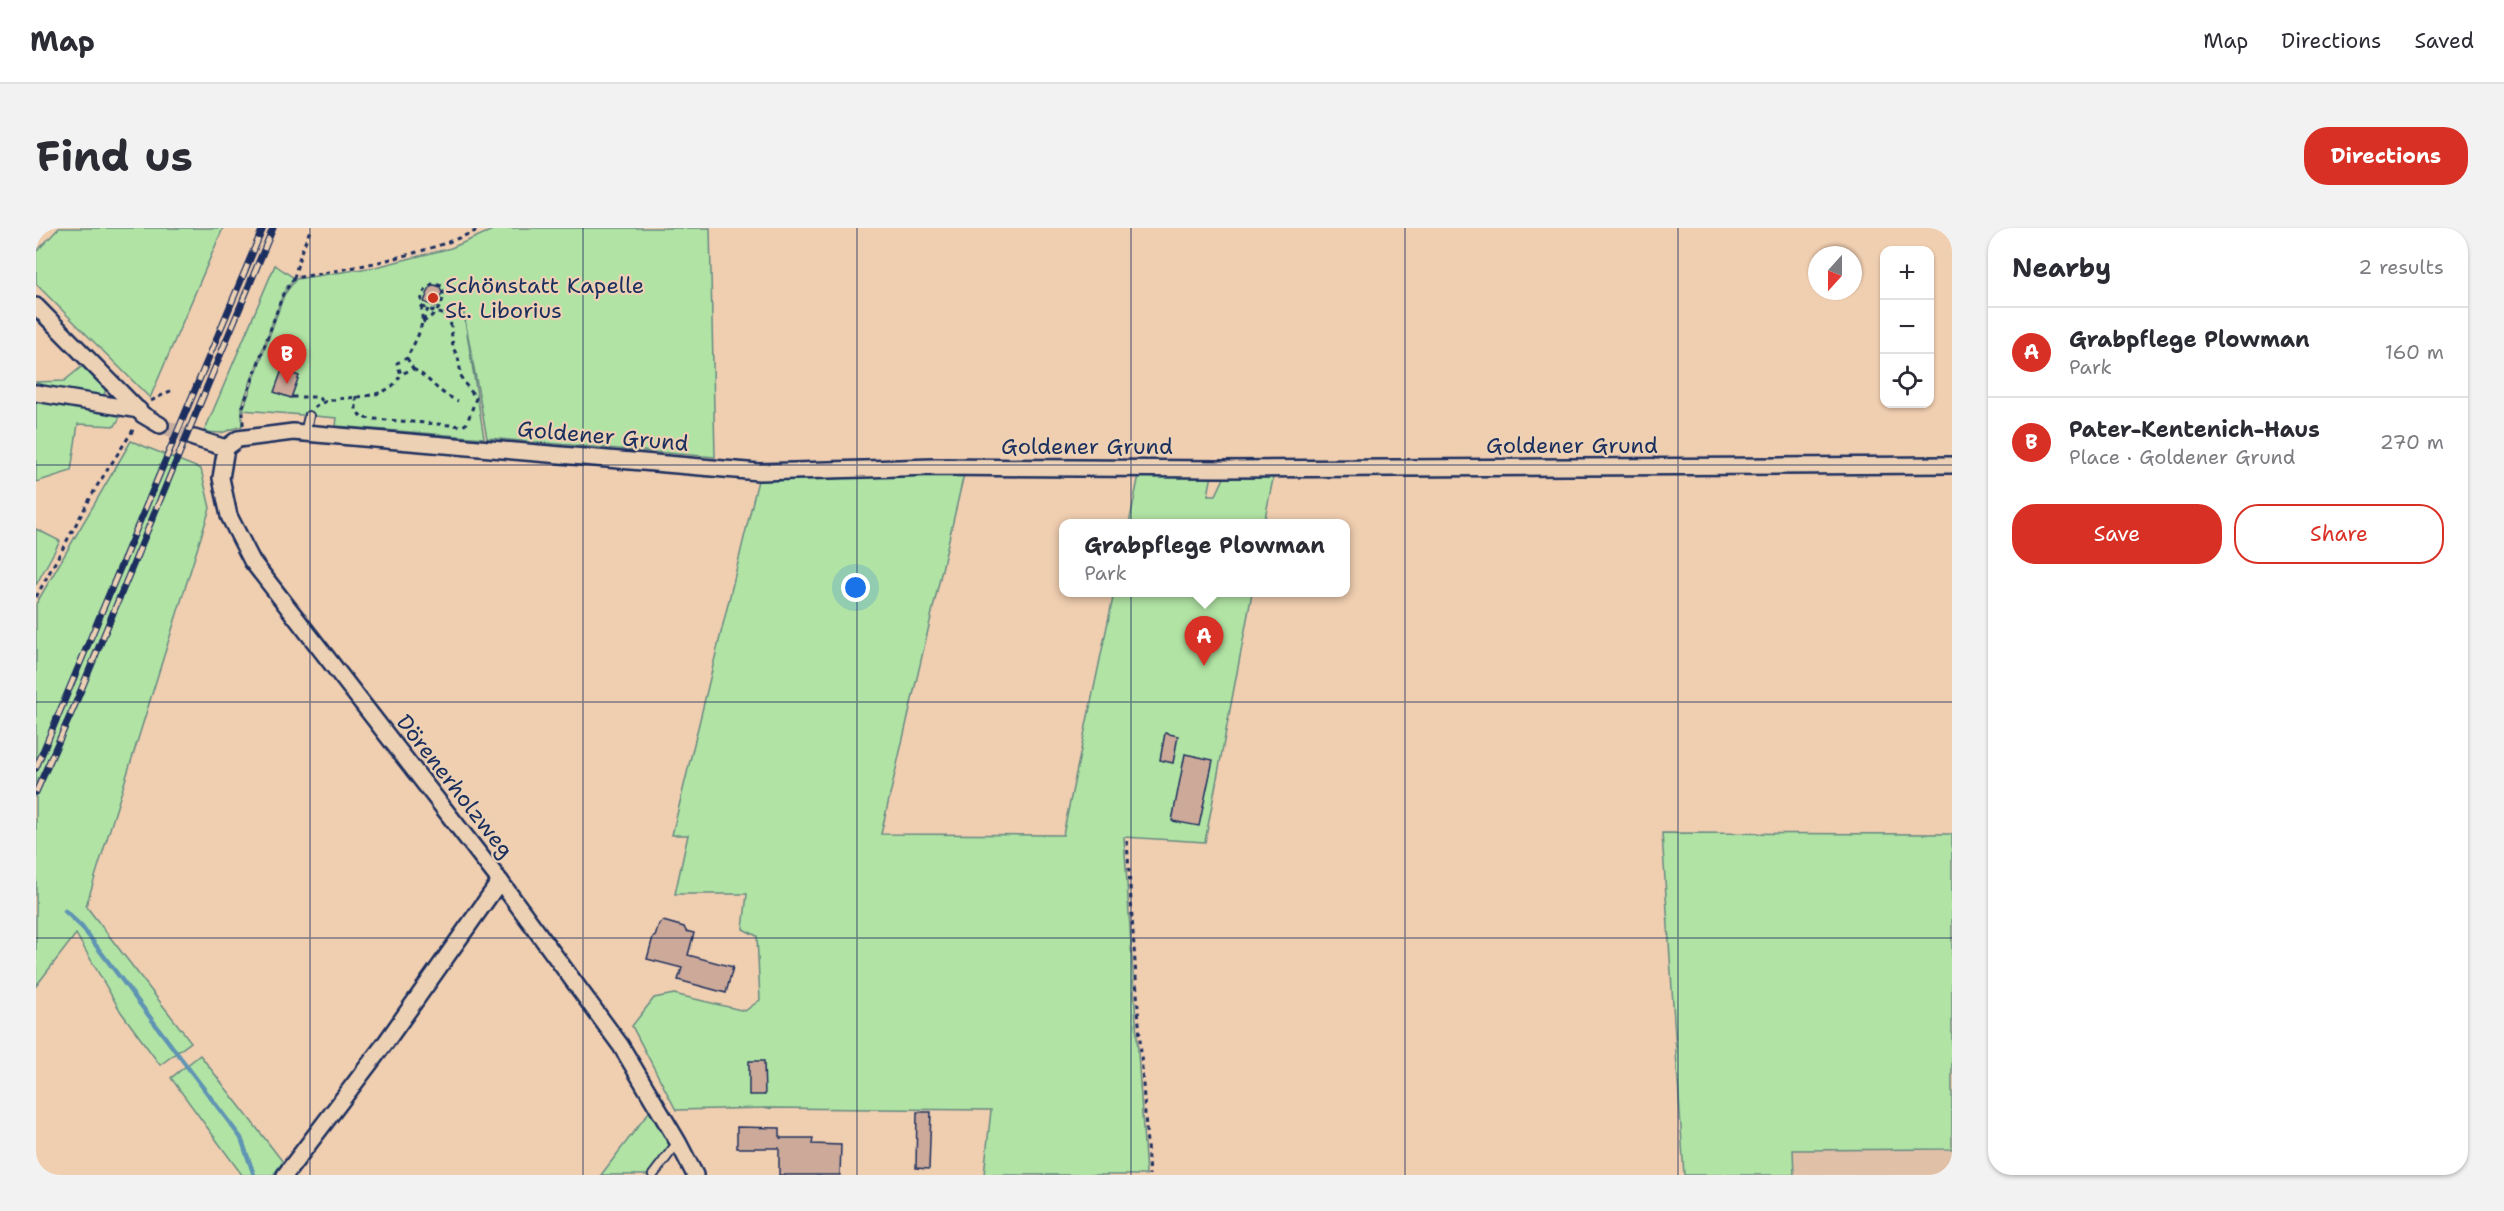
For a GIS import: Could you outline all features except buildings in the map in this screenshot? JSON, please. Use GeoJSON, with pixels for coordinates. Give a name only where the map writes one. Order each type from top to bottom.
{"type":"FeatureCollection","features":[{"type":"Feature","properties":{"kind":"street"},"geometry":{"type":"LineString","coordinates":[[36,306],[160,425]]}},
{"type":"Feature","properties":{"kind":"street"},"geometry":{"type":"LineString","coordinates":[[36,393],[144,409]]}},
{"type":"Feature","properties":{"kind":"street","name":"Goldener Grund"},"geometry":{"type":"LineString","coordinates":[[226,448],[243,438],[293,432],[759,472],[934,467],[1230,469],[1952,465]]}},
{"type":"Feature","properties":{"kind":"street"},"geometry":{"type":"LineString","coordinates":[[194,438],[226,448]]}},
{"type":"Feature","properties":{"kind":"street","name":"Dörenerholzweg"},"geometry":{"type":"LineString","coordinates":[[226,448],[221,478],[229,516],[252,561],[500,881],[621,1046],[695,1175]]}},
{"type":"Feature","properties":{"kind":"street"},"geometry":{"type":"LineString","coordinates":[[285,1175],[386,1042],[500,881]]}},
{"type":"Feature","properties":{"kind":"lane"},"geometry":{"type":"LineString","coordinates":[[305,433],[309,416]]}},
{"type":"Feature","properties":{"kind":"lane"},"geometry":{"type":"LineString","coordinates":[[654,1175],[678,1142]]}},
{"type":"Feature","properties":{"kind":"path"},"geometry":{"type":"LineString","coordinates":[[243,438],[243,406],[283,294],[294,278],[301,252],[312,228]]}},
{"type":"Feature","properties":{"kind":"path"},"geometry":{"type":"LineString","coordinates":[[294,278],[375,265],[452,242],[482,228]]}},
{"type":"Feature","properties":{"kind":"path"},"geometry":{"type":"LineString","coordinates":[[434,282],[442,285],[445,295],[437,313],[422,323],[420,306],[427,287],[434,282]]}},
{"type":"Feature","properties":{"kind":"path"},"geometry":{"type":"LineString","coordinates":[[356,396],[356,410],[362,418],[463,426],[467,423],[476,396],[462,380],[458,357],[453,348],[450,317],[420,306]]}},
{"type":"Feature","properties":{"kind":"path"},"geometry":{"type":"LineString","coordinates":[[309,416],[315,406],[323,401],[389,389],[397,382],[400,374],[397,363],[407,358],[428,309]]}},
{"type":"Feature","properties":{"kind":"path"},"geometry":{"type":"LineString","coordinates":[[407,358],[413,369],[423,374],[442,394],[458,400]]}},
{"type":"Feature","properties":{"kind":"path"},"geometry":{"type":"LineString","coordinates":[[400,374],[413,369]]}},
{"type":"Feature","properties":{"kind":"path"},"geometry":{"type":"LineString","coordinates":[[36,597],[97,486],[144,409],[174,389]]}},
{"type":"Feature","properties":{"kind":"path"},"geometry":{"type":"LineString","coordinates":[[292,397],[317,397],[323,401]]}},
{"type":"Feature","properties":{"kind":"path"},"geometry":{"type":"LineString","coordinates":[[1127,841],[1149,1175]]}},
{"type":"Feature","properties":{"kind":"shaded area"},"geometry":{"type":"Polygon","coordinates":[[[1793,1150],[1952,1150],[1952,1175],[1795,1175],[1793,1150]]]}},
{"type":"Feature","properties":{"kind":"green space"},"geometry":{"type":"Polygon","coordinates":[[[59,228],[223,228],[150,398],[36,284],[36,252],[59,228]]]}},
{"type":"Feature","properties":{"kind":"green space"},"geometry":{"type":"Polygon","coordinates":[[[497,228],[710,228],[715,457],[487,438],[463,309],[484,438],[336,426],[337,418],[243,410],[284,295],[296,279],[376,267],[451,248],[497,228]]]}},
{"type":"Feature","properties":{"kind":"green space"},"geometry":{"type":"Polygon","coordinates":[[[275,265],[294,278],[283,294],[242,405],[242,426],[221,433],[204,432],[275,265]]]}},
{"type":"Feature","properties":{"kind":"green space"},"geometry":{"type":"Polygon","coordinates":[[[85,364],[105,386],[105,393],[101,397],[36,388],[36,382],[64,381],[85,364]]]}},
{"type":"Feature","properties":{"kind":"green space"},"geometry":{"type":"Polygon","coordinates":[[[36,401],[121,415],[115,426],[78,424],[71,471],[36,482],[36,401]]]}},
{"type":"Feature","properties":{"kind":"green space"},"geometry":{"type":"Polygon","coordinates":[[[131,441],[201,469],[210,508],[86,906],[191,1042],[160,1065],[121,1012],[76,934],[36,986],[36,604],[131,441]]]}},
{"type":"Feature","properties":{"kind":"green space"},"geometry":{"type":"Polygon","coordinates":[[[964,474],[881,834],[1063,835],[1113,597],[1251,597],[1205,842],[1124,837],[1146,1175],[984,1175],[991,1110],[766,1108],[676,1110],[632,1026],[654,998],[674,994],[745,1011],[760,1000],[757,936],[743,929],[747,894],[675,894],[688,835],[672,835],[759,476],[964,474]]]}},
{"type":"Feature","properties":{"kind":"green space"},"geometry":{"type":"Polygon","coordinates":[[[1226,474],[1274,474],[1265,519],[1130,519],[1139,475],[1212,475],[1208,495],[1216,495],[1226,474]]]}},
{"type":"Feature","properties":{"kind":"green space"},"geometry":{"type":"Polygon","coordinates":[[[36,529],[60,541],[36,585],[36,529]]]}},
{"type":"Feature","properties":{"kind":"green space"},"geometry":{"type":"Polygon","coordinates":[[[1662,833],[1952,834],[1952,1149],[1793,1150],[1794,1175],[1684,1175],[1662,833]]]}},
{"type":"Feature","properties":{"kind":"green space"},"geometry":{"type":"Polygon","coordinates":[[[200,1055],[283,1162],[273,1175],[242,1175],[171,1078],[200,1055]]]}},
{"type":"Feature","properties":{"kind":"green space"},"geometry":{"type":"Polygon","coordinates":[[[652,1108],[675,1146],[652,1175],[601,1175],[652,1108]]]}},
{"type":"Feature","properties":{"kind":"waterway"},"geometry":{"type":"LineString","coordinates":[[65,911],[82,927],[241,1138],[254,1175]]}},
{"type":"Feature","properties":{"kind":"tunnel"},"geometry":{"type":"LineString","coordinates":[[160,425],[194,438]]}},
{"type":"Feature","properties":{"kind":"railway"},"geometry":{"type":"LineString","coordinates":[[36,768],[263,228]]}},
{"type":"Feature","properties":{"kind":"railway"},"geometry":{"type":"LineString","coordinates":[[36,792],[74,707],[273,228]]}},
{"type":"Feature","properties":{"kind":"place","name":"Schönstatt Kapelle St. Liborius"},"geometry":{"type":"Point","coordinates":[433,298]}},
{"type":"Feature","properties":{"kind":"place","name":"Pater-Kentenich-Haus"},"geometry":{"type":"Point","coordinates":[287,384]}},
{"type":"Feature","properties":{"kind":"place","name":"Grabpflege Plowman"},"geometry":{"type":"Point","coordinates":[1204,666]}}]}
